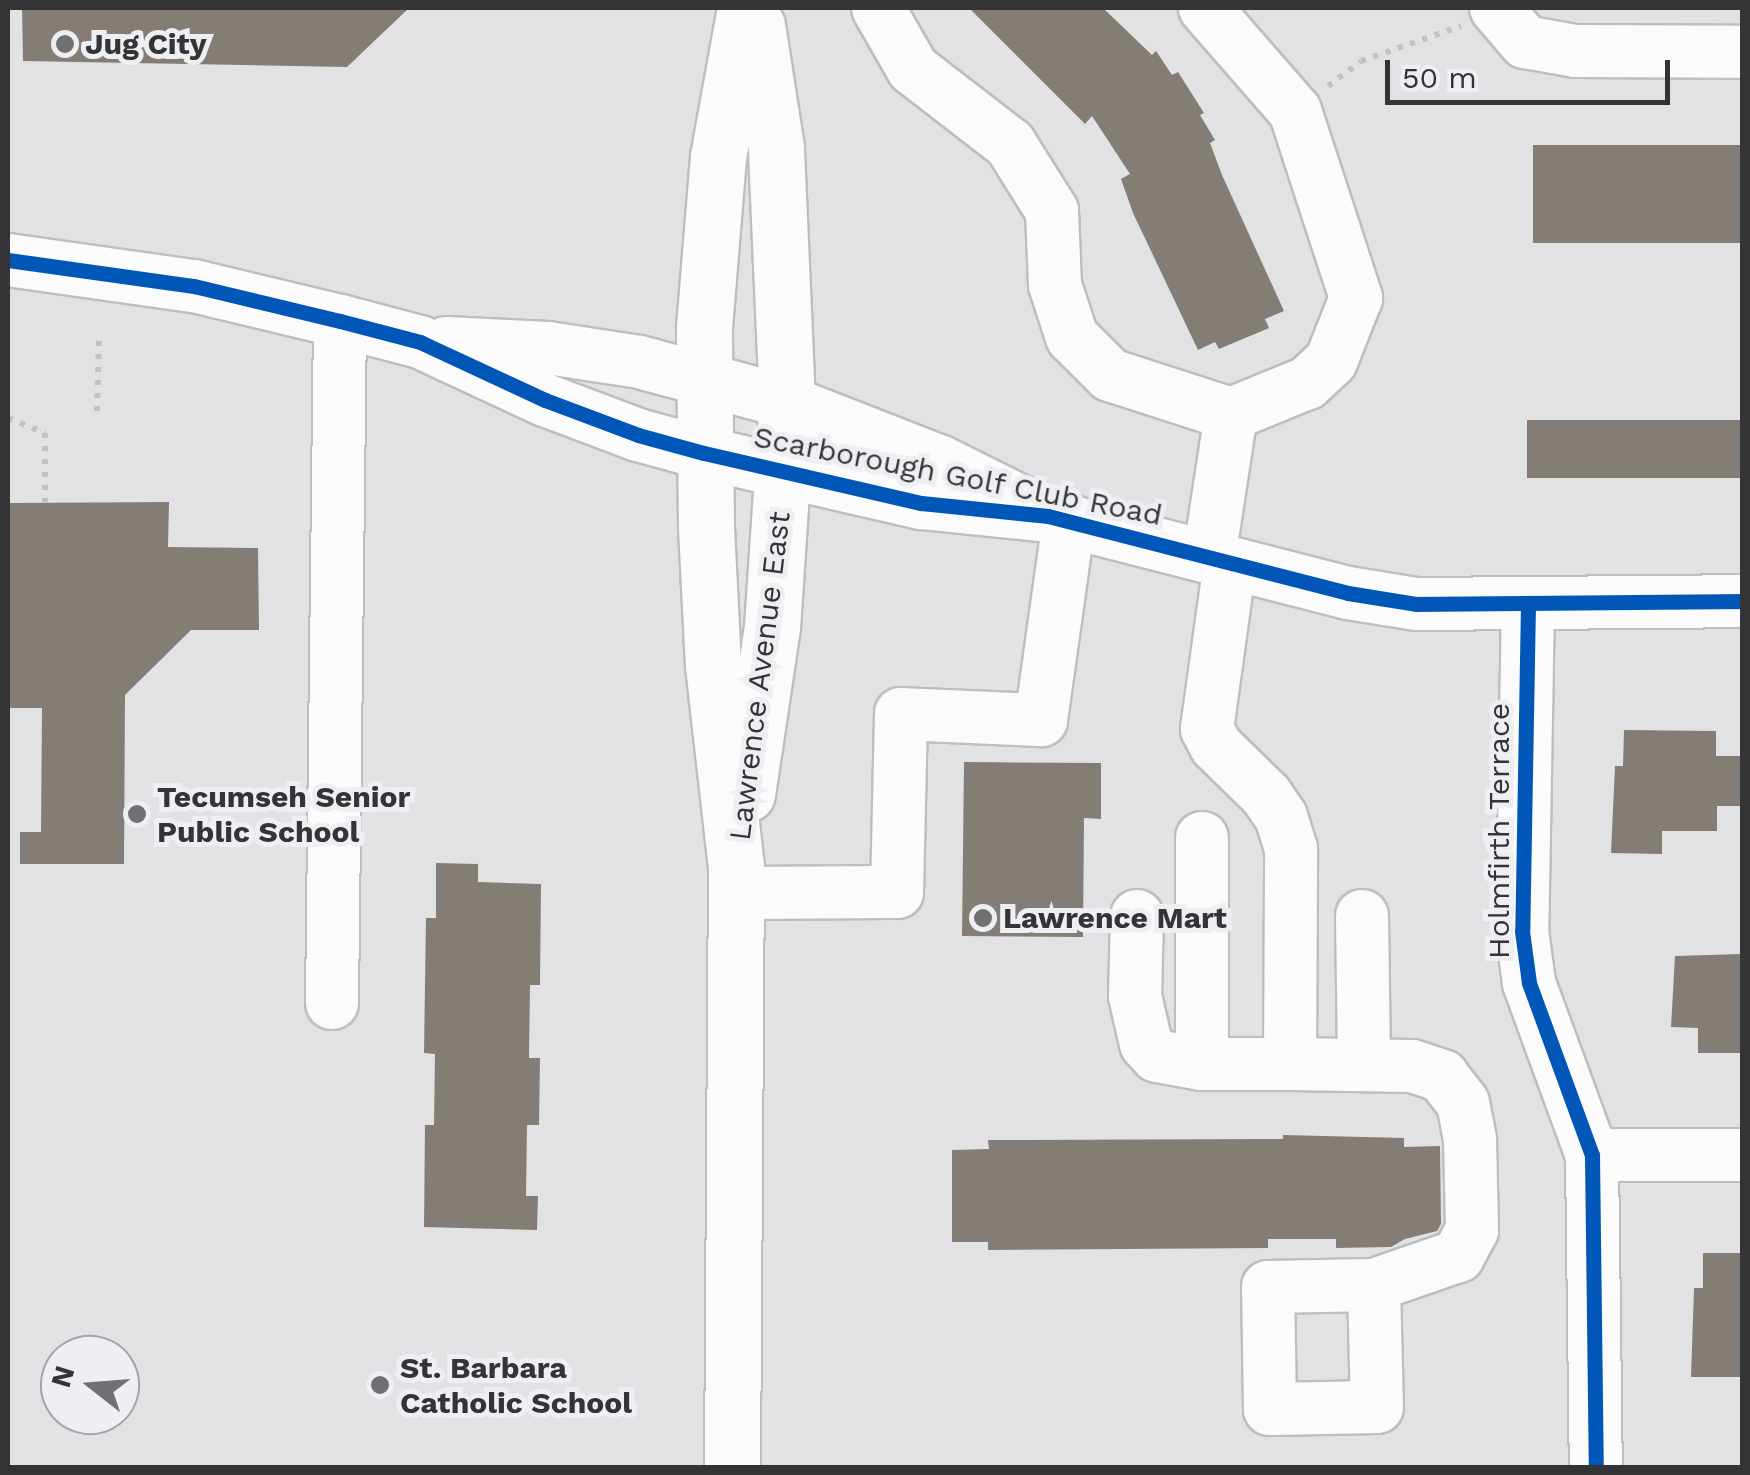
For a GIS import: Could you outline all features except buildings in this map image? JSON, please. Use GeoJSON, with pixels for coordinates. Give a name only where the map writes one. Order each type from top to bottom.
{"type":"FeatureCollection","features":[{"type":"Feature","properties":{"kind":"main road","name":"Lawrence Avenue East"},"geometry":{"type":"LineString","coordinates":[[732,1468],[736,880],[714,666],[704,381],[718,157],[745,8]]}},
{"type":"Feature","properties":{"kind":"main road","name":"Lawrence Avenue East"},"geometry":{"type":"LineString","coordinates":[[736,880],[772,627],[787,402],[776,148],[754,8]]}},
{"type":"Feature","properties":{"kind":"street"},"geometry":{"type":"LineString","coordinates":[[878,8],[913,68],[1010,144],[1052,211],[1055,285],[1072,337],[1110,375],[1231,414],[1307,383],[1331,361],[1356,298],[1295,111],[1206,8]]}},
{"type":"Feature","properties":{"kind":"street"},"geometry":{"type":"LineString","coordinates":[[1482,15],[1526,42],[1575,51],[1742,52]]}},
{"type":"Feature","properties":{"kind":"street","name":"Scarborough Golf Club Road"},"geometry":{"type":"LineString","coordinates":[[8,260],[194,286],[340,321],[420,342],[545,400],[638,435],[704,453],[921,502],[1058,518],[1348,593],[1417,604],[1742,601]]}},
{"type":"Feature","properties":{"kind":"street"},"geometry":{"type":"LineString","coordinates":[[332,1003],[340,321]]}},
{"type":"Feature","properties":{"kind":"street","name":"Scarborough Golf Club Road"},"geometry":{"type":"LineString","coordinates":[[420,342],[548,348],[639,362],[787,402],[941,462],[1058,518]]}},
{"type":"Feature","properties":{"kind":"street"},"geometry":{"type":"LineString","coordinates":[[1231,414],[1207,729],[1216,746],[1266,795],[1281,817],[1292,849],[1290,1064]]}},
{"type":"Feature","properties":{"kind":"street"},"geometry":{"type":"LineString","coordinates":[[736,880],[896,892],[900,714],[1041,720],[1058,518]]}},
{"type":"Feature","properties":{"kind":"street","name":"Holmfirth Terrace"},"geometry":{"type":"LineString","coordinates":[[1528,602],[1522,931],[1529,983],[1592,1155],[1596,1468]]}},
{"type":"Feature","properties":{"kind":"street"},"geometry":{"type":"LineString","coordinates":[[1202,838],[1202,1064]]}},
{"type":"Feature","properties":{"kind":"street"},"geometry":{"type":"LineString","coordinates":[[1137,916],[1135,996],[1146,1044],[1157,1056],[1202,1064],[1412,1066],[1442,1076],[1463,1103],[1470,1140],[1472,1230],[1458,1256],[1374,1285]]}},
{"type":"Feature","properties":{"kind":"street"},"geometry":{"type":"LineString","coordinates":[[1362,916],[1364,1065]]}},
{"type":"Feature","properties":{"kind":"street"},"geometry":{"type":"LineString","coordinates":[[1592,1155],[1742,1154]]}},
{"type":"Feature","properties":{"kind":"path"},"geometry":{"type":"LineString","coordinates":[[1295,111],[1361,61],[1449,33],[1482,15]]}},
{"type":"Feature","properties":{"kind":"path"},"geometry":{"type":"LineString","coordinates":[[97,410],[99,340]]}},
{"type":"Feature","properties":{"kind":"path"},"geometry":{"type":"LineString","coordinates":[[8,418],[45,432],[45,502]]}},
{"type":"Feature","properties":{"kind":"cycle path"},"geometry":{"type":"LineString","coordinates":[[8,260],[194,286],[340,321],[420,342],[545,400],[638,435],[704,453],[921,503],[1048,516],[1348,593],[1417,604],[1742,601]]}},
{"type":"Feature","properties":{"kind":"cycle path"},"geometry":{"type":"LineString","coordinates":[[1528,603],[1522,931],[1529,983],[1592,1155],[1596,1468]]}},
{"type":"Feature","properties":{"kind":"place","name":"Jug City"},"geometry":{"type":"Point","coordinates":[65,44]}},
{"type":"Feature","properties":{"kind":"place","name":"Tecumseh Senior Public School"},"geometry":{"type":"Point","coordinates":[137,814]}},
{"type":"Feature","properties":{"kind":"place","name":"Lawrence Mart"},"geometry":{"type":"Point","coordinates":[983,918]}},
{"type":"Feature","properties":{"kind":"place","name":"St. Barbara Catholic School"},"geometry":{"type":"Point","coordinates":[380,1385]}}]}
